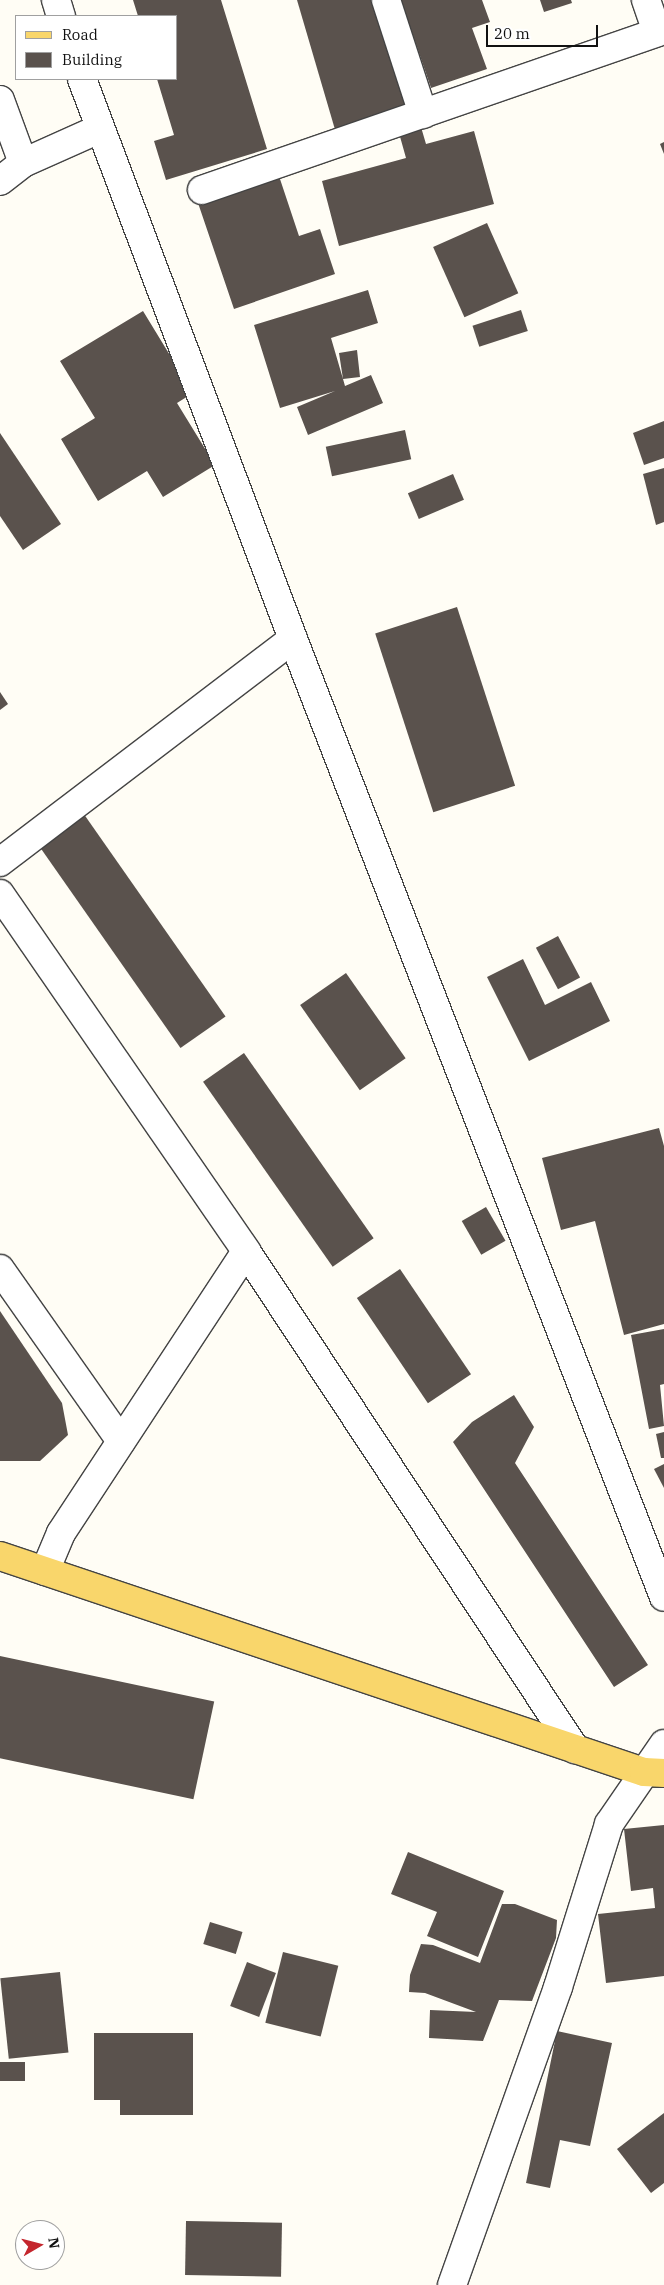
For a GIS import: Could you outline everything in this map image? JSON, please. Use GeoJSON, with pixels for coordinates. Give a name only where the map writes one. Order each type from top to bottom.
{"type":"FeatureCollection","features":[{"type":"Feature","properties":{"kind":"main road"},"geometry":{"type":"LineString","coordinates":[[0,1556],[574,1749],[654,1772]]}},
{"type":"Feature","properties":{"kind":"street"},"geometry":{"type":"LineString","coordinates":[[56,0],[61,15]]}},
{"type":"Feature","properties":{"kind":"street"},"geometry":{"type":"LineString","coordinates":[[386,0],[423,114]]}},
{"type":"Feature","properties":{"kind":"street"},"geometry":{"type":"LineString","coordinates":[[202,190],[660,30],[646,0]]}},
{"type":"Feature","properties":{"kind":"street"},"geometry":{"type":"LineString","coordinates":[[82,80],[99,129],[293,639],[664,1597]]}},
{"type":"Feature","properties":{"kind":"street"},"geometry":{"type":"LineString","coordinates":[[0,100],[23,163]]}},
{"type":"Feature","properties":{"kind":"street"},"geometry":{"type":"LineString","coordinates":[[0,181],[23,163],[99,129]]}},
{"type":"Feature","properties":{"kind":"street"},"geometry":{"type":"LineString","coordinates":[[0,862],[293,639]]}},
{"type":"Feature","properties":{"kind":"street"},"geometry":{"type":"LineString","coordinates":[[0,894],[246,1251],[574,1749]]}},
{"type":"Feature","properties":{"kind":"street"},"geometry":{"type":"LineString","coordinates":[[45,1571],[61,1533],[246,1251]]}},
{"type":"Feature","properties":{"kind":"street"},"geometry":{"type":"LineString","coordinates":[[0,1269],[121,1441]]}},
{"type":"Feature","properties":{"kind":"street"},"geometry":{"type":"LineString","coordinates":[[452,2285],[558,1987],[609,1824],[654,1772],[664,1744]]}},
{"type":"Feature","properties":{"kind":"building"},"geometry":{"type":"Polygon","coordinates":[[[133,0],[221,0],[267,149],[166,180],[154,141],[174,135],[157,80],[178,80],[178,15],[138,15],[133,0]]]}},
{"type":"Feature","properties":{"kind":"building"},"geometry":{"type":"Polygon","coordinates":[[[297,0],[379,0],[411,111],[336,133],[297,0]]]}},
{"type":"Feature","properties":{"kind":"building"},"geometry":{"type":"Polygon","coordinates":[[[401,0],[482,0],[490,22],[472,28],[487,69],[431,88],[401,0]]]}},
{"type":"Feature","properties":{"kind":"building"},"geometry":{"type":"Polygon","coordinates":[[[540,0],[571,0],[572,3],[544,12],[540,0]]]}},
{"type":"Feature","properties":{"kind":"building"},"geometry":{"type":"Polygon","coordinates":[[[421,127],[426,144],[474,131],[494,204],[339,246],[322,181],[406,158],[399,133],[421,127]]]}},
{"type":"Feature","properties":{"kind":"building"},"geometry":{"type":"Polygon","coordinates":[[[664,142],[664,154],[660,144],[664,142]]]}},
{"type":"Feature","properties":{"kind":"building"},"geometry":{"type":"Polygon","coordinates":[[[278,173],[299,236],[320,229],[335,274],[234,309],[197,200],[278,173]]]}},
{"type":"Feature","properties":{"kind":"building"},"geometry":{"type":"Polygon","coordinates":[[[487,223],[518,293],[464,317],[433,247],[487,223]]]}},
{"type":"Feature","properties":{"kind":"building"},"geometry":{"type":"Polygon","coordinates":[[[368,290],[378,323],[331,338],[345,386],[371,375],[383,403],[308,435],[297,407],[335,391],[280,408],[254,325],[368,290]]]}},
{"type":"Feature","properties":{"kind":"building"},"geometry":{"type":"Polygon","coordinates":[[[521,310],[528,331],[479,347],[472,326],[521,310]]]}},
{"type":"Feature","properties":{"kind":"building"},"geometry":{"type":"Polygon","coordinates":[[[143,311],[193,393],[177,403],[215,465],[163,497],[147,471],[98,501],[61,439],[95,418],[60,361],[143,311]]]}},
{"type":"Feature","properties":{"kind":"building"},"geometry":{"type":"Polygon","coordinates":[[[357,350],[360,377],[343,379],[339,353],[357,350]]]}},
{"type":"Feature","properties":{"kind":"building"},"geometry":{"type":"Polygon","coordinates":[[[664,421],[664,458],[644,465],[633,433],[664,421]]]}},
{"type":"Feature","properties":{"kind":"building"},"geometry":{"type":"Polygon","coordinates":[[[405,430],[411,459],[332,476],[326,447],[405,430]]]}},
{"type":"Feature","properties":{"kind":"building"},"geometry":{"type":"Polygon","coordinates":[[[0,433],[61,524],[23,550],[0,516],[0,433]]]}},
{"type":"Feature","properties":{"kind":"building"},"geometry":{"type":"Polygon","coordinates":[[[664,468],[664,522],[656,525],[643,474],[664,468]]]}},
{"type":"Feature","properties":{"kind":"building"},"geometry":{"type":"Polygon","coordinates":[[[453,474],[464,500],[419,519],[408,493],[453,474]]]}},
{"type":"Feature","properties":{"kind":"building"},"geometry":{"type":"Polygon","coordinates":[[[457,607],[515,786],[433,812],[375,634],[457,607]]]}},
{"type":"Feature","properties":{"kind":"building"},"geometry":{"type":"Polygon","coordinates":[[[0,692],[8,704],[0,710],[0,692]]]}},
{"type":"Feature","properties":{"kind":"building"},"geometry":{"type":"Polygon","coordinates":[[[81,810],[226,1016],[180,1048],[36,842],[81,810]]]}},
{"type":"Feature","properties":{"kind":"building"},"geometry":{"type":"Polygon","coordinates":[[[558,936],[580,977],[558,989],[536,948],[558,936]]]}},
{"type":"Feature","properties":{"kind":"building"},"geometry":{"type":"Polygon","coordinates":[[[523,959],[545,1005],[591,982],[610,1021],[529,1061],[487,977],[523,959]]]}},
{"type":"Feature","properties":{"kind":"building"},"geometry":{"type":"Polygon","coordinates":[[[346,973],[406,1058],[360,1090],[300,1005],[346,973]]]}},
{"type":"Feature","properties":{"kind":"building"},"geometry":{"type":"Polygon","coordinates":[[[244,1053],[374,1238],[333,1267],[203,1082],[244,1053]]]}},
{"type":"Feature","properties":{"kind":"building"},"geometry":{"type":"Polygon","coordinates":[[[659,1128],[664,1146],[664,1324],[624,1335],[595,1221],[561,1230],[542,1158],[659,1128]]]}},
{"type":"Feature","properties":{"kind":"building"},"geometry":{"type":"Polygon","coordinates":[[[486,1207],[506,1241],[481,1255],[462,1221],[486,1207]]]}},
{"type":"Feature","properties":{"kind":"building"},"geometry":{"type":"Polygon","coordinates":[[[400,1269],[471,1374],[428,1403],[357,1298],[400,1269]]]}},
{"type":"Feature","properties":{"kind":"building"},"geometry":{"type":"Polygon","coordinates":[[[0,1311],[62,1403],[68,1435],[40,1461],[0,1461],[0,1311]]]}},
{"type":"Feature","properties":{"kind":"building"},"geometry":{"type":"Polygon","coordinates":[[[664,1329],[664,1384],[660,1385],[664,1426],[649,1429],[631,1335],[664,1329]]]}},
{"type":"Feature","properties":{"kind":"building"},"geometry":{"type":"Polygon","coordinates":[[[514,1395],[534,1427],[515,1463],[648,1665],[614,1687],[453,1442],[472,1422],[514,1395]]]}},
{"type":"Feature","properties":{"kind":"building"},"geometry":{"type":"Polygon","coordinates":[[[664,1432],[664,1458],[661,1458],[656,1434],[664,1432]]]}},
{"type":"Feature","properties":{"kind":"building"},"geometry":{"type":"Polygon","coordinates":[[[664,1464],[664,1488],[654,1469],[664,1464]]]}},
{"type":"Feature","properties":{"kind":"building"},"geometry":{"type":"Polygon","coordinates":[[[0,1656],[214,1702],[193,1799],[0,1758],[0,1656]]]}},
{"type":"Feature","properties":{"kind":"building"},"geometry":{"type":"Polygon","coordinates":[[[664,1825],[664,1976],[606,1983],[598,1914],[655,1908],[653,1888],[631,1891],[624,1829],[664,1825]]]}},
{"type":"Feature","properties":{"kind":"building"},"geometry":{"type":"Polygon","coordinates":[[[408,1852],[504,1891],[478,1957],[427,1936],[437,1912],[391,1894],[408,1852]]]}},
{"type":"Feature","properties":{"kind":"building"},"geometry":{"type":"Polygon","coordinates":[[[502,1904],[515,1904],[557,1920],[556,1938],[532,2001],[499,2000],[483,2041],[429,2038],[430,2010],[476,2012],[425,1993],[409,1992],[410,1975],[421,1944],[433,1945],[480,1963],[502,1904]]]}},
{"type":"Feature","properties":{"kind":"building"},"geometry":{"type":"Polygon","coordinates":[[[210,1922],[243,1932],[236,1954],[203,1944],[210,1922]]]}},
{"type":"Feature","properties":{"kind":"building"},"geometry":{"type":"Polygon","coordinates":[[[283,1952],[338,1966],[321,2037],[265,2023],[283,1952]]]}},
{"type":"Feature","properties":{"kind":"building"},"geometry":{"type":"Polygon","coordinates":[[[247,1962],[276,1973],[259,2017],[230,2006],[247,1962]]]}},
{"type":"Feature","properties":{"kind":"building"},"geometry":{"type":"Polygon","coordinates":[[[60,1972],[68,2053],[9,2059],[0,1978],[60,1972]]]}},
{"type":"Feature","properties":{"kind":"building"},"geometry":{"type":"Polygon","coordinates":[[[557,2031],[612,2043],[590,2146],[560,2140],[550,2188],[526,2183],[557,2031]]]}},
{"type":"Feature","properties":{"kind":"building"},"geometry":{"type":"Polygon","coordinates":[[[94,2033],[193,2033],[193,2115],[120,2115],[120,2100],[94,2100],[94,2033]]]}},
{"type":"Feature","properties":{"kind":"building"},"geometry":{"type":"Polygon","coordinates":[[[0,2062],[25,2062],[25,2081],[0,2081],[0,2062]]]}},
{"type":"Feature","properties":{"kind":"building"},"geometry":{"type":"Polygon","coordinates":[[[664,2113],[664,2183],[651,2193],[617,2149],[664,2113]]]}},
{"type":"Feature","properties":{"kind":"building"},"geometry":{"type":"Polygon","coordinates":[[[186,2221],[282,2223],[281,2277],[185,2275],[186,2221]]]}}]}
